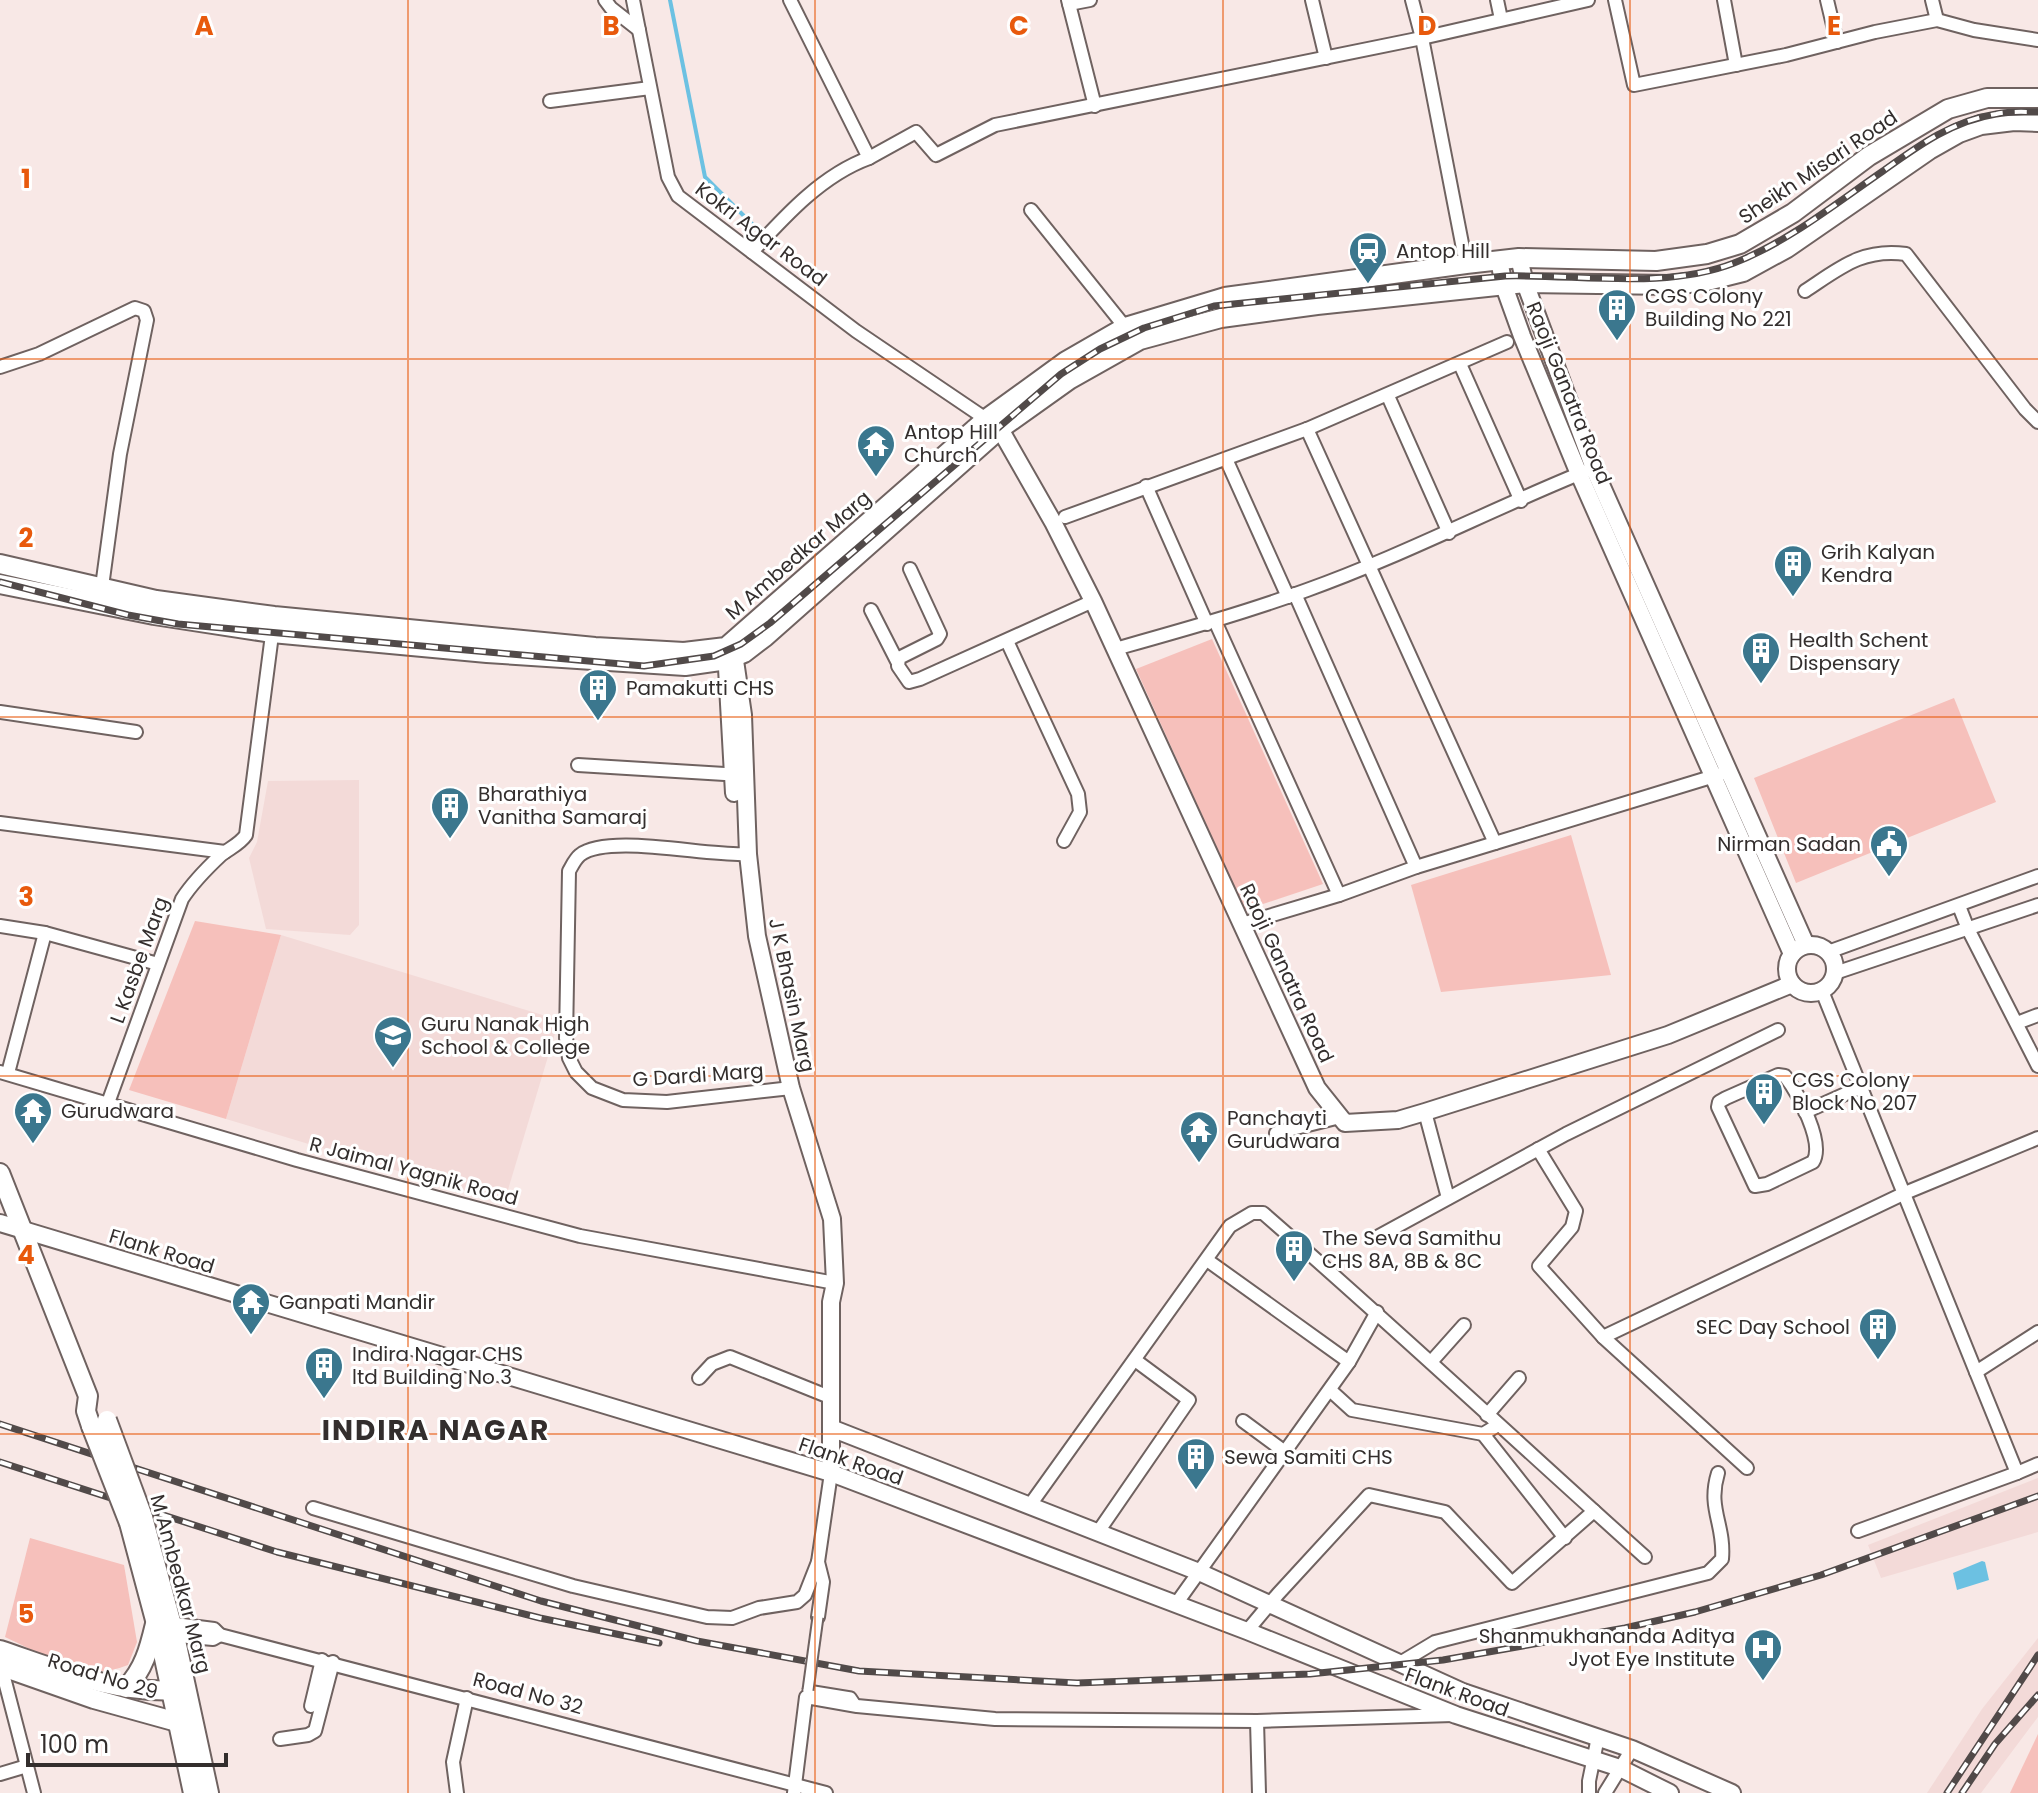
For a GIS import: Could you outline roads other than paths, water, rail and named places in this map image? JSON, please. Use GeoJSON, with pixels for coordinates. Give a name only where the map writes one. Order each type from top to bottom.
{"type":"FeatureCollection","features":[{"type":"Feature","properties":{"kind":"main road","name":"Sheikh Misari Road"},"geometry":{"type":"LineString","coordinates":[[1519,258],[1656,261],[1707,254],[1740,244],[1793,213],[1869,156],[1948,109],[1987,98],[2038,98]]}},
{"type":"Feature","properties":{"kind":"main road"},"geometry":{"type":"LineString","coordinates":[[993,424],[1140,340],[1221,318],[1525,283],[1671,285],[1707,281],[1743,272],[1787,248],[1929,150],[1959,133],[1981,125],[2038,122]]}},
{"type":"Feature","properties":{"kind":"main road","name":"M Ambedkar Marg"},"geometry":{"type":"LineString","coordinates":[[0,564],[101,596],[156,600],[273,625],[595,647],[730,651],[1066,361],[1125,327],[1225,297],[1519,258]]}},
{"type":"Feature","properties":{"kind":"main road"},"geometry":{"type":"LineString","coordinates":[[1288,288],[1290,308]]}},
{"type":"Feature","properties":{"kind":"main road"},"geometry":{"type":"LineString","coordinates":[[0,584],[101,596]]}},
{"type":"Feature","properties":{"kind":"main road","name":"M Ambedkar Marg"},"geometry":{"type":"LineString","coordinates":[[0,1173],[88,1396],[86,1411],[99,1423],[136,1520],[166,1629],[185,1722],[193,1793]]}},
{"type":"Feature","properties":{"kind":"main road"},"geometry":{"type":"LineString","coordinates":[[126,1688],[138,1675],[166,1629]]}},
{"type":"Feature","properties":{"kind":"main road"},"geometry":{"type":"LineString","coordinates":[[1,1658],[99,1684],[178,1690]]}},
{"type":"Feature","properties":{"kind":"main road","name":"Road No 29"},"geometry":{"type":"LineString","coordinates":[[1,1658],[94,1699],[185,1722]]}},
{"type":"Feature","properties":{"kind":"main road","name":"M Ambedkar Marg"},"geometry":{"type":"LineString","coordinates":[[185,1722],[209,1793]]}},
{"type":"Feature","properties":{"kind":"street"},"geometry":{"type":"LineString","coordinates":[[605,0],[639,30]]}},
{"type":"Feature","properties":{"kind":"street","name":"Kokri Agar Road"},"geometry":{"type":"LineString","coordinates":[[633,0],[668,177],[678,196],[856,331],[993,424]]}},
{"type":"Feature","properties":{"kind":"street"},"geometry":{"type":"LineString","coordinates":[[790,0],[869,158]]}},
{"type":"Feature","properties":{"kind":"street"},"geometry":{"type":"LineString","coordinates":[[1090,0],[1069,2],[1095,106]]}},
{"type":"Feature","properties":{"kind":"street"},"geometry":{"type":"LineString","coordinates":[[1312,0],[1326,58]]}},
{"type":"Feature","properties":{"kind":"street"},"geometry":{"type":"LineString","coordinates":[[1412,0],[1466,264]]}},
{"type":"Feature","properties":{"kind":"street"},"geometry":{"type":"LineString","coordinates":[[1497,0],[1501,19]]}},
{"type":"Feature","properties":{"kind":"street"},"geometry":{"type":"LineString","coordinates":[[752,252],[779,223],[845,166],[869,158],[916,132],[936,155],[995,125],[1422,38],[1588,0]]}},
{"type":"Feature","properties":{"kind":"street"},"geometry":{"type":"LineString","coordinates":[[1615,0],[1634,85],[1937,20],[1974,30],[2038,40]]}},
{"type":"Feature","properties":{"kind":"street"},"geometry":{"type":"LineString","coordinates":[[1724,0],[1736,65]]}},
{"type":"Feature","properties":{"kind":"street"},"geometry":{"type":"LineString","coordinates":[[1827,0],[1837,42]]}},
{"type":"Feature","properties":{"kind":"street"},"geometry":{"type":"LineString","coordinates":[[1932,0],[1937,20]]}},
{"type":"Feature","properties":{"kind":"street"},"geometry":{"type":"LineString","coordinates":[[550,101],[650,88]]}},
{"type":"Feature","properties":{"kind":"street"},"geometry":{"type":"LineString","coordinates":[[1031,210],[1125,327]]}},
{"type":"Feature","properties":{"kind":"street"},"geometry":{"type":"LineString","coordinates":[[1805,291],[1856,258],[1884,251],[1906,254],[2038,422]]}},
{"type":"Feature","properties":{"kind":"street"},"geometry":{"type":"LineString","coordinates":[[1519,258],[1525,283]]}},
{"type":"Feature","properties":{"kind":"street","name":"Raoji Ganatra Road"},"geometry":{"type":"LineString","coordinates":[[1499,260],[1504,286],[1799,949]]}},
{"type":"Feature","properties":{"kind":"street","name":"Raoji Ganatra Road"},"geometry":{"type":"LineString","coordinates":[[1525,283],[1586,471]]}},
{"type":"Feature","properties":{"kind":"street"},"geometry":{"type":"LineString","coordinates":[[0,367],[39,354],[135,308],[144,311],[147,320],[120,454],[101,596]]}},
{"type":"Feature","properties":{"kind":"street"},"geometry":{"type":"LineString","coordinates":[[1065,517],[1307,429],[1507,342]]}},
{"type":"Feature","properties":{"kind":"street"},"geometry":{"type":"LineString","coordinates":[[1460,364],[1521,501]]}},
{"type":"Feature","properties":{"kind":"street"},"geometry":{"type":"LineString","coordinates":[[1388,396],[1449,533]]}},
{"type":"Feature","properties":{"kind":"street","name":"Raoji Ganatra Road"},"geometry":{"type":"LineString","coordinates":[[993,424],[1053,522],[1093,601],[1317,1088],[1340,1117]]}},
{"type":"Feature","properties":{"kind":"street"},"geometry":{"type":"LineString","coordinates":[[1307,429],[1495,843]]}},
{"type":"Feature","properties":{"kind":"street"},"geometry":{"type":"LineString","coordinates":[[1226,459],[1292,595],[1416,867]]}},
{"type":"Feature","properties":{"kind":"street"},"geometry":{"type":"LineString","coordinates":[[1115,649],[1292,595],[1449,533],[1586,471]]}},
{"type":"Feature","properties":{"kind":"street"},"geometry":{"type":"LineString","coordinates":[[1146,486],[1339,895]]}},
{"type":"Feature","properties":{"kind":"street"},"geometry":{"type":"LineString","coordinates":[[897,661],[937,639],[940,634],[910,569]]}},
{"type":"Feature","properties":{"kind":"street"},"geometry":{"type":"LineString","coordinates":[[871,610],[905,680],[913,682],[1093,601]]}},
{"type":"Feature","properties":{"kind":"street","name":"L Kasbe Marg"},"geometry":{"type":"LineString","coordinates":[[108,1103],[182,899],[196,878],[246,835],[273,625]]}},
{"type":"Feature","properties":{"kind":"street"},"geometry":{"type":"LineString","coordinates":[[1007,641],[1078,794],[1080,812],[1064,841]]}},
{"type":"Feature","properties":{"kind":"street","name":"J K Bhasin Marg"},"geometry":{"type":"LineString","coordinates":[[730,651],[743,715],[738,776],[748,951],[822,1201],[831,1302],[831,1473]]}},
{"type":"Feature","properties":{"kind":"street"},"geometry":{"type":"LineString","coordinates":[[0,712],[136,732]]}},
{"type":"Feature","properties":{"kind":"street"},"geometry":{"type":"LineString","coordinates":[[578,765],[738,776]]}},
{"type":"Feature","properties":{"kind":"street"},"geometry":{"type":"LineString","coordinates":[[1242,924],[1720,774]]}},
{"type":"Feature","properties":{"kind":"street"},"geometry":{"type":"LineString","coordinates":[[0,823],[225,852]]}},
{"type":"Feature","properties":{"kind":"street","name":"G Dardi Marg"},"geometry":{"type":"LineString","coordinates":[[743,855],[624,846],[601,847],[579,856],[569,871],[566,1038],[569,1058],[576,1072],[592,1088],[623,1100],[667,1102],[787,1089]]}},
{"type":"Feature","properties":{"kind":"street"},"geometry":{"type":"LineString","coordinates":[[1828,952],[2038,876]]}},
{"type":"Feature","properties":{"kind":"street"},"geometry":{"type":"LineString","coordinates":[[1835,973],[2038,905]]}},
{"type":"Feature","properties":{"kind":"street"},"geometry":{"type":"LineString","coordinates":[[1959,906],[2038,1066]]}},
{"type":"Feature","properties":{"kind":"street"},"geometry":{"type":"LineString","coordinates":[[0,926],[45,933],[158,964]]}},
{"type":"Feature","properties":{"kind":"street"},"geometry":{"type":"LineString","coordinates":[[4,1073],[45,933]]}},
{"type":"Feature","properties":{"kind":"street"},"geometry":{"type":"LineString","coordinates":[[1821,947],[1833,958],[1833,981],[1822,991],[1805,993],[1792,984],[1787,969],[1799,949],[1821,947]]}},
{"type":"Feature","properties":{"kind":"street"},"geometry":{"type":"LineString","coordinates":[[1276,1133],[1340,1117],[1345,1123],[1398,1120],[1668,1035],[1792,984]]}},
{"type":"Feature","properties":{"kind":"street"},"geometry":{"type":"LineString","coordinates":[[1822,991],[2017,1473]]}},
{"type":"Feature","properties":{"kind":"street"},"geometry":{"type":"LineString","coordinates":[[2017,1023],[2038,1015]]}},
{"type":"Feature","properties":{"kind":"street"},"geometry":{"type":"LineString","coordinates":[[1379,1236],[1538,1149],[1778,1030]]}},
{"type":"Feature","properties":{"kind":"street","name":"R Jaimal Yagnik Road"},"geometry":{"type":"LineString","coordinates":[[4,1073],[297,1160],[580,1236],[830,1282]]}},
{"type":"Feature","properties":{"kind":"street"},"geometry":{"type":"LineString","coordinates":[[1783,1075],[1805,1112],[1816,1143],[1813,1162],[1767,1184],[1755,1186],[1719,1112],[1719,1102],[1783,1075]]}},
{"type":"Feature","properties":{"kind":"street"},"geometry":{"type":"LineString","coordinates":[[1805,1112],[1861,1087]]}},
{"type":"Feature","properties":{"kind":"street"},"geometry":{"type":"LineString","coordinates":[[1425,1112],[1448,1198]]}},
{"type":"Feature","properties":{"kind":"street"},"geometry":{"type":"LineString","coordinates":[[1603,1337],[1905,1193],[2038,1138]]}},
{"type":"Feature","properties":{"kind":"street"},"geometry":{"type":"LineString","coordinates":[[1538,1149],[1576,1211],[1572,1227],[1539,1266],[1603,1337],[1747,1468]]}},
{"type":"Feature","properties":{"kind":"street"},"geometry":{"type":"LineString","coordinates":[[1030,1505],[1230,1226],[1252,1213],[1263,1213],[1377,1312],[1645,1557]]}},
{"type":"Feature","properties":{"kind":"street","name":"Flank Road"},"geometry":{"type":"LineString","coordinates":[[0,1223],[831,1473],[1247,1631],[1456,1715],[1620,1768],[1670,1793]]}},
{"type":"Feature","properties":{"kind":"street"},"geometry":{"type":"LineString","coordinates":[[1207,1260],[1349,1362]]}},
{"type":"Feature","properties":{"kind":"street"},"geometry":{"type":"LineString","coordinates":[[1176,1604],[1330,1390],[1377,1312]]}},
{"type":"Feature","properties":{"kind":"street"},"geometry":{"type":"LineString","coordinates":[[1431,1362],[1464,1325]]}},
{"type":"Feature","properties":{"kind":"street"},"geometry":{"type":"LineString","coordinates":[[1976,1372],[2038,1332]]}},
{"type":"Feature","properties":{"kind":"street"},"geometry":{"type":"LineString","coordinates":[[699,1378],[712,1364],[730,1357],[832,1398]]}},
{"type":"Feature","properties":{"kind":"street"},"geometry":{"type":"LineString","coordinates":[[1098,1532],[1189,1400],[1135,1360]]}},
{"type":"Feature","properties":{"kind":"street"},"geometry":{"type":"LineString","coordinates":[[1487,1415],[1519,1378]]}},
{"type":"Feature","properties":{"kind":"street"},"geometry":{"type":"LineString","coordinates":[[1330,1390],[1352,1410],[1483,1434],[1498,1425]]}},
{"type":"Feature","properties":{"kind":"street"},"geometry":{"type":"LineString","coordinates":[[1243,1421],[1285,1452]]}},
{"type":"Feature","properties":{"kind":"street"},"geometry":{"type":"LineString","coordinates":[[831,1428],[1199,1572],[1463,1692],[1632,1749],[1732,1793]]}},
{"type":"Feature","properties":{"kind":"street"},"geometry":{"type":"LineString","coordinates":[[1483,1434],[1565,1538]]}},
{"type":"Feature","properties":{"kind":"street"},"geometry":{"type":"LineString","coordinates":[[1858,1531],[2038,1464]]}},
{"type":"Feature","properties":{"kind":"street"},"geometry":{"type":"LineString","coordinates":[[313,1508],[573,1586],[707,1617],[732,1618],[759,1608],[797,1602],[805,1595],[818,1562],[831,1473]]}},
{"type":"Feature","properties":{"kind":"street"},"geometry":{"type":"LineString","coordinates":[[1400,1663],[1435,1642],[1708,1573],[1722,1559],[1722,1528],[1714,1510],[1713,1490],[1718,1473]]}},
{"type":"Feature","properties":{"kind":"street"},"geometry":{"type":"LineString","coordinates":[[1247,1631],[1369,1495],[1445,1512],[1512,1583],[1594,1511]]}},
{"type":"Feature","properties":{"kind":"street"},"geometry":{"type":"LineString","coordinates":[[818,1562],[823,1582],[808,1690],[851,1697],[857,1706]]}},
{"type":"Feature","properties":{"kind":"street","name":"Road No 32"},"geometry":{"type":"LineString","coordinates":[[166,1629],[214,1629],[220,1635],[467,1698],[794,1789],[826,1793]]}},
{"type":"Feature","properties":{"kind":"street"},"geometry":{"type":"LineString","coordinates":[[1,1658],[34,1793]]}},
{"type":"Feature","properties":{"kind":"street"},"geometry":{"type":"LineString","coordinates":[[311,1706],[331,1662]]}},
{"type":"Feature","properties":{"kind":"street"},"geometry":{"type":"LineString","coordinates":[[326,1711],[331,1662]]}},
{"type":"Feature","properties":{"kind":"street"},"geometry":{"type":"LineString","coordinates":[[280,1739],[315,1731],[331,1662]]}},
{"type":"Feature","properties":{"kind":"street"},"geometry":{"type":"LineString","coordinates":[[794,1789],[806,1697],[857,1706],[995,1719],[1257,1721],[1456,1715]]}},
{"type":"Feature","properties":{"kind":"street"},"geometry":{"type":"LineString","coordinates":[[457,1793],[453,1762],[467,1698]]}},
{"type":"Feature","properties":{"kind":"street"},"geometry":{"type":"LineString","coordinates":[[1257,1721],[1259,1793]]}},
{"type":"Feature","properties":{"kind":"street"},"geometry":{"type":"LineString","coordinates":[[1589,1793],[1598,1737]]}},
{"type":"Feature","properties":{"kind":"street"},"geometry":{"type":"LineString","coordinates":[[1605,1793],[1632,1749]]}},
{"type":"Feature","properties":{"kind":"street"},"geometry":{"type":"LineString","coordinates":[[0,1774],[27,1766]]}},
{"type":"Feature","properties":{"kind":"water"},"geometry":{"type":"Polygon","coordinates":[[[1985,1562],[1989,1580],[1957,1590],[1953,1573],[1985,1562]]]}},
{"type":"Feature","properties":{"kind":"waterway"},"geometry":{"type":"LineString","coordinates":[[670,0],[705,177],[761,233]]}},
{"type":"Feature","properties":{"kind":"railway"},"geometry":{"type":"LineString","coordinates":[[0,582],[128,615],[178,624],[644,666],[714,656],[741,644],[770,623],[1061,374],[1100,349],[1144,328],[1214,306],[1505,276],[1621,279],[1707,271],[1734,263],[1792,233],[1909,153],[1950,129],[1980,117],[2038,112]]}},
{"type":"Feature","properties":{"kind":"railway"},"geometry":{"type":"LineString","coordinates":[[0,1424],[541,1601],[697,1641],[859,1671],[1077,1683],[1310,1674],[1443,1660],[1625,1628],[1695,1612],[1821,1575],[2038,1496]]}},
{"type":"Feature","properties":{"kind":"railway"},"geometry":{"type":"LineString","coordinates":[[0,1462],[277,1552],[540,1618],[659,1643]]}},
{"type":"Feature","properties":{"kind":"railway"},"geometry":{"type":"LineString","coordinates":[[1947,1793],[2038,1655]]}},
{"type":"Feature","properties":{"kind":"railway"},"geometry":{"type":"LineString","coordinates":[[1962,1793],[1995,1744],[2038,1695]]}},
{"type":"Feature","properties":{"kind":"place","name":"Antop Hill"},"geometry":{"type":"Point","coordinates":[1368,285]}},
{"type":"Feature","properties":{"kind":"place","name":"CGS Colony Building No 221"},"geometry":{"type":"Point","coordinates":[1617,342]}},
{"type":"Feature","properties":{"kind":"place","name":"Antop Hill Church"},"geometry":{"type":"Point","coordinates":[876,478]}},
{"type":"Feature","properties":{"kind":"place","name":"Grih Kalyan Kendra"},"geometry":{"type":"Point","coordinates":[1793,598]}},
{"type":"Feature","properties":{"kind":"place","name":"Health Schent Dispensary"},"geometry":{"type":"Point","coordinates":[1761,685]}},
{"type":"Feature","properties":{"kind":"place","name":"Pamakutti CHS"},"geometry":{"type":"Point","coordinates":[598,722]}},
{"type":"Feature","properties":{"kind":"place","name":"Bharathiya Vanitha Samaraj"},"geometry":{"type":"Point","coordinates":[450,840]}},
{"type":"Feature","properties":{"kind":"place","name":"Nirman Sadan"},"geometry":{"type":"Point","coordinates":[1889,878]}},
{"type":"Feature","properties":{"kind":"place","name":"Guru Nanak High School & College"},"geometry":{"type":"Point","coordinates":[393,1069]}},
{"type":"Feature","properties":{"kind":"place","name":"CGS Colony Block No 207"},"geometry":{"type":"Point","coordinates":[1764,1126]}},
{"type":"Feature","properties":{"kind":"place","name":"Gurudwara"},"geometry":{"type":"Point","coordinates":[33,1145]}},
{"type":"Feature","properties":{"kind":"place","name":"Panchayti Gurudwara"},"geometry":{"type":"Point","coordinates":[1199,1164]}},
{"type":"Feature","properties":{"kind":"place","name":"The Seva Samithu CHS 8A, 8B & 8C"},"geometry":{"type":"Point","coordinates":[1294,1283]}},
{"type":"Feature","properties":{"kind":"place","name":"Ganpati Mandir"},"geometry":{"type":"Point","coordinates":[251,1336]}},
{"type":"Feature","properties":{"kind":"place","name":"SEC Day School"},"geometry":{"type":"Point","coordinates":[1878,1361]}},
{"type":"Feature","properties":{"kind":"place","name":"Indira Nagar CHS ltd Building No 3"},"geometry":{"type":"Point","coordinates":[324,1400]}},
{"type":"Feature","properties":{"kind":"place","name":"Sewa Samiti CHS"},"geometry":{"type":"Point","coordinates":[1196,1491]}},
{"type":"Feature","properties":{"kind":"place","name":"Shanmukhananda Aditya Jyot Eye Institute"},"geometry":{"type":"Point","coordinates":[1763,1682]}},
{"type":"Feature","properties":{"kind":"district","name":"INDIRA NAGAR"},"geometry":{"type":"Point","coordinates":[436,1430]}}]}
